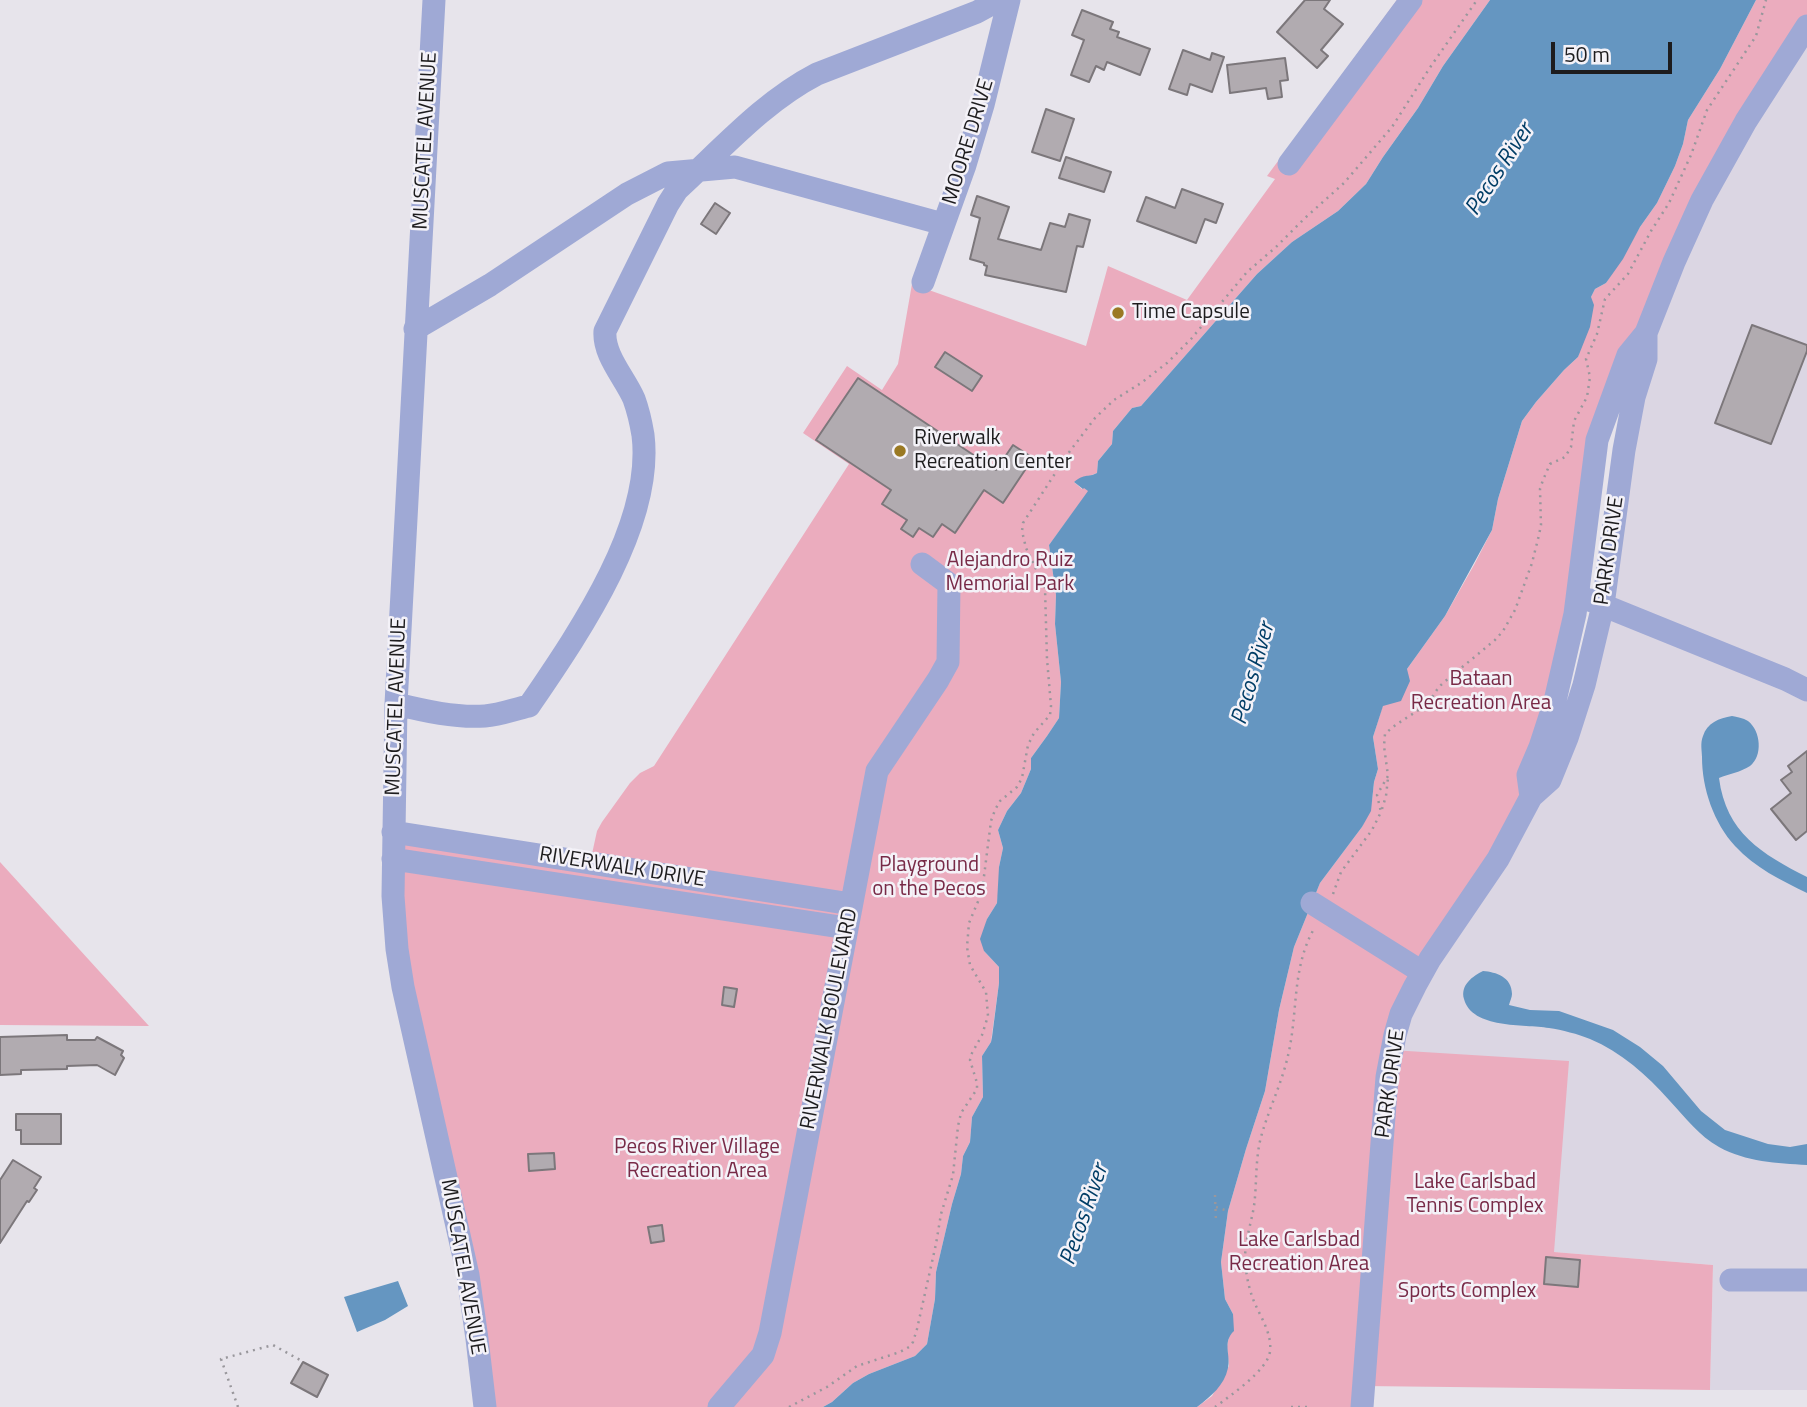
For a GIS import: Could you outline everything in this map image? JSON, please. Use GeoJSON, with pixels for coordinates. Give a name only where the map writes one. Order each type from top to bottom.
{"type":"FeatureCollection","features":[{"type":"Feature","properties":{"kind":"street","name":"MUSCATEL AVENUE"},"geometry":{"type":"LineString","coordinates":[[434,0],[396,704],[393,896],[404,987],[464,1256],[485,1407]]}},
{"type":"Feature","properties":{"kind":"street"},"geometry":{"type":"LineString","coordinates":[[396,704],[441,714],[486,716],[529,706],[566,652],[589,612],[617,559],[629,529],[640,487],[644,452],[643,435],[634,400],[613,361],[605,331],[677,190],[774,101],[799,84],[976,12],[999,0]]}},
{"type":"Feature","properties":{"kind":"street","name":"MOORE DRIVE"},"geometry":{"type":"LineString","coordinates":[[923,282],[965,166],[1009,0]]}},
{"type":"Feature","properties":{"kind":"street"},"geometry":{"type":"LineString","coordinates":[[1289,164],[1411,0]]}},
{"type":"Feature","properties":{"kind":"street","name":"PARK DRIVE"},"geometry":{"type":"LineString","coordinates":[[1531,797],[1528,775],[1555,701],[1578,595],[1597,440],[1628,355],[1646,333],[1702,200],[1746,121],[1807,26]]}},
{"type":"Feature","properties":{"kind":"street"},"geometry":{"type":"LineString","coordinates":[[415,329],[490,285],[627,194],[668,173],[736,167],[943,224]]}},
{"type":"Feature","properties":{"kind":"street","name":"PARK DRIVE"},"geometry":{"type":"LineString","coordinates":[[1362,1407],[1391,1050],[1401,1014],[1422,972],[1498,859],[1531,797],[1550,780],[1567,738],[1584,685],[1604,605],[1624,450],[1634,397],[1646,359],[1646,333]]}},
{"type":"Feature","properties":{"kind":"street","name":"RIVERWALK BOULEVARD"},"geometry":{"type":"LineString","coordinates":[[719,1407],[763,1355],[767,1345],[877,771],[948,662],[949,584],[922,564]]}},
{"type":"Feature","properties":{"kind":"street"},"geometry":{"type":"LineString","coordinates":[[1578,595],[1786,679],[1807,690]]}},
{"type":"Feature","properties":{"kind":"street","name":"RIVERWALK DRIVE"},"geometry":{"type":"LineString","coordinates":[[393,832],[851,904]]}},
{"type":"Feature","properties":{"kind":"street","name":"RIVERWALK DRIVE"},"geometry":{"type":"LineString","coordinates":[[393,859],[847,928]]}},
{"type":"Feature","properties":{"kind":"street"},"geometry":{"type":"LineString","coordinates":[[596,889],[601,865]]}},
{"type":"Feature","properties":{"kind":"street"},"geometry":{"type":"LineString","coordinates":[[1318,907],[1422,972]]}},
{"type":"Feature","properties":{"kind":"street"},"geometry":{"type":"LineString","coordinates":[[1731,1280],[1807,1280]]}},
{"type":"Feature","properties":{"kind":"path"},"geometry":{"type":"LineString","coordinates":[[789,1407],[827,1387],[857,1366],[909,1347],[917,1329],[934,1258],[941,1214],[953,1175],[961,1113],[977,1089],[970,1060],[988,1016],[986,992],[970,965],[967,947],[969,923],[982,892],[991,821],[1000,801],[1017,787],[1023,778],[1028,745],[1034,733],[1050,715],[1045,588],[1026,548],[1023,523],[1067,455],[1095,418],[1114,400],[1167,363],[1191,340],[1247,272],[1344,183],[1404,111],[1431,66],[1477,0]]}},
{"type":"Feature","properties":{"kind":"path"},"geometry":{"type":"LineString","coordinates":[[1215,1407],[1238,1390],[1268,1360],[1270,1351],[1266,1326],[1247,1275],[1246,1245],[1254,1207],[1260,1144],[1290,1050],[1301,957],[1318,907],[1335,891],[1341,872],[1372,830],[1386,796],[1388,776],[1385,734],[1426,705],[1437,688],[1495,640],[1515,610],[1539,535],[1540,489],[1543,480],[1550,464],[1565,457],[1571,447],[1574,421],[1587,397],[1590,377],[1586,359],[1597,334],[1605,299],[1628,274],[1669,203],[1691,155],[1707,110],[1756,36],[1766,0]]}},
{"type":"Feature","properties":{"kind":"path"},"geometry":{"type":"LineString","coordinates":[[1381,812],[1377,795],[1388,776]]}},
{"type":"Feature","properties":{"kind":"path"},"geometry":{"type":"LineString","coordinates":[[1215,1195],[1216,1222]]}},
{"type":"Feature","properties":{"kind":"path"},"geometry":{"type":"LineString","coordinates":[[1216,1207],[1228,1211]]}},
{"type":"Feature","properties":{"kind":"path"},"geometry":{"type":"LineString","coordinates":[[239,1407],[221,1359],[273,1345],[300,1360]]}},
{"type":"Feature","properties":{"kind":"path"},"geometry":{"type":"LineString","coordinates":[[1291,1407],[1307,1407]]}},
{"type":"Feature","properties":{"kind":"shaded area"},"geometry":{"type":"Polygon","coordinates":[[[1807,26],[1807,1390],[1710,1390],[1713,1265],[1554,1252],[1391,1050],[1567,738],[1624,450],[1674,262],[1807,26]]]}},
{"type":"Feature","properties":{"kind":"green space","name":"Pecos River Village Recreation Area"},"geometry":{"type":"Polygon","coordinates":[[[1397,0],[1490,0],[1366,184],[1338,211],[1292,242],[1257,274],[1141,406],[1132,408],[1113,431],[1112,444],[1098,461],[1097,473],[1074,482],[1089,491],[1049,545],[1056,595],[1055,624],[1061,682],[1059,718],[1031,758],[1031,769],[1021,793],[1007,811],[998,830],[1003,848],[999,888],[997,903],[987,919],[984,951],[999,967],[991,1042],[982,1056],[983,1097],[972,1117],[970,1142],[963,1156],[961,1174],[936,1272],[935,1299],[927,1344],[915,1356],[853,1383],[823,1407],[485,1407],[412,1029],[393,832],[590,863],[597,831],[602,822],[630,783],[640,773],[654,766],[849,464],[803,433],[847,366],[882,390],[898,364],[912,284],[1086,346],[1108,266],[1187,300],[1275,179],[1267,176],[1397,0]]]}},
{"type":"Feature","properties":{"kind":"green space"},"geometry":{"type":"Polygon","coordinates":[[[1756,0],[1807,0],[1807,26],[1746,121],[1597,440],[1531,797],[1391,1050],[1569,1061],[1554,1252],[1713,1265],[1710,1390],[1364,1386],[1362,1407],[1197,1407],[1212,1396],[1229,1366],[1227,1347],[1233,1314],[1225,1299],[1221,1262],[1228,1211],[1265,1091],[1279,1010],[1294,947],[1320,883],[1362,827],[1372,801],[1378,769],[1373,737],[1383,705],[1445,616],[1474,565],[1492,530],[1498,499],[1522,421],[1578,357],[1591,297],[1595,289],[1606,283],[1657,203],[1675,166],[1688,120],[1720,69],[1756,0]]]}},
{"type":"Feature","properties":{"kind":"green space"},"geometry":{"type":"Polygon","coordinates":[[[0,862],[149,1026],[0,1025],[0,862]]]}},
{"type":"Feature","properties":{"kind":"water","name":"Pecos River"},"geometry":{"type":"Polygon","coordinates":[[[1490,0],[1756,0],[1720,69],[1688,120],[1675,166],[1657,203],[1623,259],[1606,283],[1595,289],[1591,297],[1594,305],[1590,327],[1578,357],[1522,421],[1498,499],[1492,530],[1445,616],[1407,669],[1410,681],[1401,701],[1383,706],[1373,737],[1378,769],[1371,811],[1320,883],[1294,947],[1279,1010],[1265,1091],[1228,1211],[1221,1262],[1225,1299],[1233,1314],[1234,1331],[1228,1340],[1229,1363],[1226,1374],[1212,1395],[1197,1407],[823,1407],[853,1383],[915,1356],[927,1344],[935,1299],[936,1272],[961,1174],[963,1156],[970,1142],[972,1117],[983,1097],[982,1056],[992,1037],[999,967],[984,951],[980,939],[987,919],[997,903],[1003,848],[998,830],[1007,811],[1021,793],[1031,769],[1031,758],[1059,718],[1061,682],[1055,624],[1056,595],[1049,545],[1088,491],[1074,482],[1081,477],[1097,473],[1098,461],[1112,444],[1113,431],[1132,408],[1141,406],[1257,274],[1292,242],[1338,211],[1366,184],[1490,0]]]}},
{"type":"Feature","properties":{"kind":"water"},"geometry":{"type":"Polygon","coordinates":[[[1732,716],[1752,725],[1758,737],[1759,750],[1750,766],[1719,778],[1729,813],[1749,840],[1761,850],[1807,877],[1807,893],[1751,861],[1735,846],[1715,816],[1704,781],[1702,741],[1711,724],[1732,716]]]}},
{"type":"Feature","properties":{"kind":"water"},"geometry":{"type":"Polygon","coordinates":[[[1483,971],[1498,974],[1509,983],[1512,994],[1509,1005],[1530,1010],[1559,1011],[1613,1030],[1640,1047],[1663,1066],[1701,1111],[1725,1130],[1768,1144],[1790,1147],[1807,1144],[1807,1165],[1751,1159],[1712,1143],[1633,1065],[1590,1039],[1554,1029],[1500,1023],[1477,1016],[1469,1009],[1463,994],[1468,982],[1483,971]]]}},
{"type":"Feature","properties":{"kind":"water"},"geometry":{"type":"Polygon","coordinates":[[[398,1281],[408,1306],[357,1332],[344,1297],[398,1281]]]}},
{"type":"Feature","properties":{"kind":"building"},"geometry":{"type":"Polygon","coordinates":[[[1305,0],[1330,0],[1324,9],[1343,24],[1321,50],[1328,56],[1317,68],[1277,32],[1305,0]]]}},
{"type":"Feature","properties":{"kind":"building"},"geometry":{"type":"Polygon","coordinates":[[[1082,10],[1113,22],[1110,29],[1119,32],[1117,37],[1150,49],[1140,75],[1107,62],[1104,70],[1096,66],[1089,82],[1071,75],[1084,40],[1072,35],[1082,10]]]}},
{"type":"Feature","properties":{"kind":"building"},"geometry":{"type":"Polygon","coordinates":[[[1183,50],[1210,60],[1212,53],[1224,57],[1212,92],[1190,84],[1187,95],[1169,89],[1183,50]]]}},
{"type":"Feature","properties":{"kind":"building"},"geometry":{"type":"Polygon","coordinates":[[[1285,58],[1288,80],[1280,81],[1282,97],[1268,99],[1266,88],[1230,93],[1227,65],[1285,58]]]}},
{"type":"Feature","properties":{"kind":"building"},"geometry":{"type":"Polygon","coordinates":[[[1046,109],[1074,119],[1060,161],[1032,152],[1046,109]]]}},
{"type":"Feature","properties":{"kind":"building"},"geometry":{"type":"Polygon","coordinates":[[[1066,157],[1111,172],[1104,192],[1059,178],[1066,157]]]}},
{"type":"Feature","properties":{"kind":"building"},"geometry":{"type":"Polygon","coordinates":[[[1182,189],[1223,204],[1216,223],[1205,219],[1196,243],[1137,221],[1146,197],[1175,208],[1182,189]]]}},
{"type":"Feature","properties":{"kind":"building"},"geometry":{"type":"Polygon","coordinates":[[[977,196],[1009,207],[998,239],[1041,250],[1050,223],[1065,227],[1069,214],[1090,220],[1083,247],[1077,246],[1066,292],[985,275],[987,266],[970,259],[980,218],[971,215],[977,196]]]}},
{"type":"Feature","properties":{"kind":"building"},"geometry":{"type":"Polygon","coordinates":[[[715,203],[730,213],[716,234],[701,224],[715,203]]]}},
{"type":"Feature","properties":{"kind":"building"},"geometry":{"type":"Polygon","coordinates":[[[1752,325],[1807,345],[1771,444],[1715,423],[1752,325]]]}},
{"type":"Feature","properties":{"kind":"building"},"geometry":{"type":"Polygon","coordinates":[[[945,352],[982,376],[972,391],[935,367],[945,352]]]}},
{"type":"Feature","properties":{"kind":"building","name":"Riverwalk Recreation Center"},"geometry":{"type":"Polygon","coordinates":[[[858,378],[996,470],[1013,445],[1033,458],[1003,503],[984,490],[955,533],[942,524],[933,537],[919,528],[913,537],[901,529],[907,520],[882,504],[891,490],[816,440],[858,378]]]}},
{"type":"Feature","properties":{"kind":"building"},"geometry":{"type":"Polygon","coordinates":[[[1807,751],[1807,831],[1796,840],[1771,809],[1791,793],[1781,780],[1792,772],[1788,766],[1807,751]]]}},
{"type":"Feature","properties":{"kind":"building"},"geometry":{"type":"Polygon","coordinates":[[[724,987],[737,989],[734,1007],[722,1005],[724,987]]]}},
{"type":"Feature","properties":{"kind":"building"},"geometry":{"type":"Polygon","coordinates":[[[67,1035],[67,1040],[95,1040],[97,1037],[123,1051],[121,1055],[124,1058],[115,1075],[97,1065],[21,1070],[21,1074],[0,1075],[0,1037],[67,1035]]]}},
{"type":"Feature","properties":{"kind":"building"},"geometry":{"type":"Polygon","coordinates":[[[16,1114],[61,1114],[61,1144],[21,1144],[21,1130],[16,1130],[16,1114]]]}},
{"type":"Feature","properties":{"kind":"building"},"geometry":{"type":"Polygon","coordinates":[[[554,1153],[555,1169],[529,1171],[528,1154],[554,1153]]]}},
{"type":"Feature","properties":{"kind":"building"},"geometry":{"type":"Polygon","coordinates":[[[13,1160],[41,1177],[34,1188],[37,1190],[0,1243],[0,1180],[13,1160]]]}},
{"type":"Feature","properties":{"kind":"building"},"geometry":{"type":"Polygon","coordinates":[[[662,1225],[664,1241],[651,1243],[648,1227],[662,1225]]]}},
{"type":"Feature","properties":{"kind":"building"},"geometry":{"type":"Polygon","coordinates":[[[1546,1257],[1580,1260],[1578,1287],[1544,1284],[1546,1257]]]}},
{"type":"Feature","properties":{"kind":"building"},"geometry":{"type":"Polygon","coordinates":[[[303,1362],[328,1375],[317,1397],[291,1383],[303,1362]]]}},
{"type":"Feature","properties":{"kind":"place","name":"Time Capsule"},"geometry":{"type":"Point","coordinates":[1118,313]}},
{"type":"Feature","properties":{"kind":"place","name":"Riverwalk Recreation Center"},"geometry":{"type":"Point","coordinates":[900,451]}},
{"type":"Feature","properties":{"kind":"park label","name":"Alejandro Ruiz Memorial Park"},"geometry":{"type":"Point","coordinates":[1010,573]}},
{"type":"Feature","properties":{"kind":"park label","name":"Bataan Recreation Area"},"geometry":{"type":"Point","coordinates":[1481,692]}},
{"type":"Feature","properties":{"kind":"park label","name":"Playground on the Pecos"},"geometry":{"type":"Point","coordinates":[929,878]}},
{"type":"Feature","properties":{"kind":"park label","name":"Lake Carlsbad Tennis Complex"},"geometry":{"type":"Point","coordinates":[1475,1195]}},
{"type":"Feature","properties":{"kind":"park label","name":"Lake Carlsbad Recreation Area"},"geometry":{"type":"Point","coordinates":[1299,1253]}},
{"type":"Feature","properties":{"kind":"park label","name":"Sports Complex"},"geometry":{"type":"Point","coordinates":[1467,1292]}}]}
